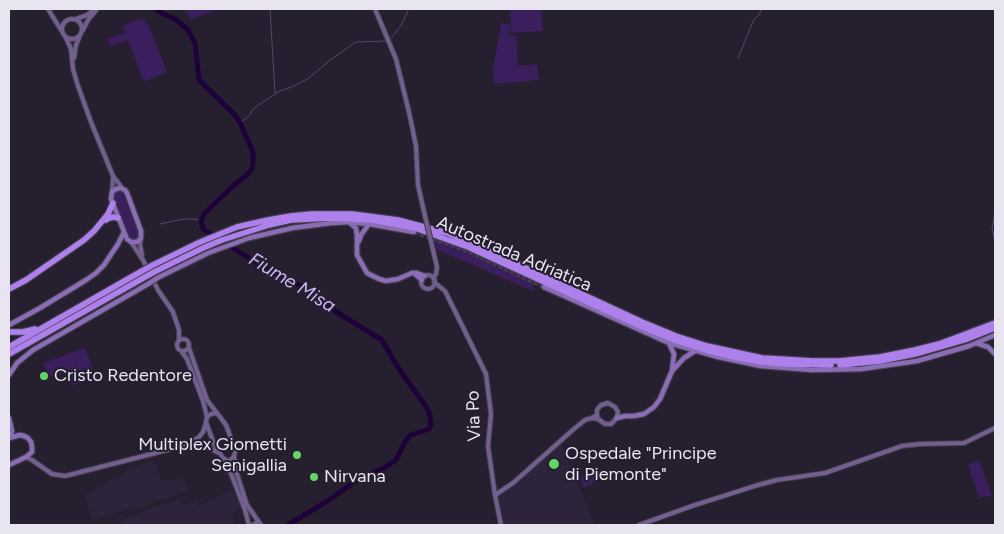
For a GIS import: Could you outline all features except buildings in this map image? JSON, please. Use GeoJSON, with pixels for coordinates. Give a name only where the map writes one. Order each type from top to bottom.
{"type":"FeatureCollection","features":[{"type":"Feature","properties":{"kind":"highway"},"geometry":{"type":"LineString","coordinates":[[100,225],[111,210],[113,203]]}},
{"type":"Feature","properties":{"kind":"highway","name":"Autostrada Adriatica"},"geometry":{"type":"LineString","coordinates":[[9,347],[46,325],[154,268],[237,227],[291,216],[333,214],[373,216],[416,224],[447,233],[676,336],[707,346],[762,358],[839,361],[880,356],[939,344],[995,323]]}},
{"type":"Feature","properties":{"kind":"highway"},"geometry":{"type":"LineString","coordinates":[[10,289],[84,240],[109,218],[118,218]]}},
{"type":"Feature","properties":{"kind":"highway","name":"Autostrada Adriatica"},"geometry":{"type":"LineString","coordinates":[[200,245],[291,220],[331,218],[372,220],[415,228],[481,252],[674,340],[738,358],[763,362],[812,365],[880,361],[940,348],[995,328]]}},
{"type":"Feature","properties":{"kind":"highway","name":"Autostrada Adriatica"},"geometry":{"type":"LineString","coordinates":[[9,354],[143,274]]}},
{"type":"Feature","properties":{"kind":"highway"},"geometry":{"type":"LineString","coordinates":[[9,332],[23,332],[46,325]]}},
{"type":"Feature","properties":{"kind":"main road"},"geometry":{"type":"LineString","coordinates":[[48,9],[69,42],[75,75],[91,122],[113,176],[114,184],[111,198],[118,218],[129,241],[143,260],[158,290],[173,312],[184,339],[189,343],[189,348],[207,400],[221,418],[229,433],[234,448],[238,476],[247,505],[260,525]]}},
{"type":"Feature","properties":{"kind":"main road"},"geometry":{"type":"LineString","coordinates":[[62,32],[62,26],[68,20],[87,15],[96,9]]}},
{"type":"Feature","properties":{"kind":"main road"},"geometry":{"type":"LineString","coordinates":[[75,75],[75,49],[77,41],[85,24],[96,9]]}},
{"type":"Feature","properties":{"kind":"main road"},"geometry":{"type":"LineString","coordinates":[[375,9],[396,60],[414,134],[418,184],[437,270],[421,283],[427,288],[440,286]]}},
{"type":"Feature","properties":{"kind":"main road"},"geometry":{"type":"LineString","coordinates":[[50,14],[59,19],[77,20],[81,25],[81,34],[75,40],[66,38]]}},
{"type":"Feature","properties":{"kind":"main road"},"geometry":{"type":"LineString","coordinates":[[113,176],[127,194],[141,231],[140,244],[143,260]]}},
{"type":"Feature","properties":{"kind":"main road"},"geometry":{"type":"LineString","coordinates":[[112,192],[116,189],[123,189]]}},
{"type":"Feature","properties":{"kind":"main road"},"geometry":{"type":"LineString","coordinates":[[349,222],[356,228],[357,255],[367,273],[379,279],[392,281],[414,273],[420,274],[429,278],[432,287]]}},
{"type":"Feature","properties":{"kind":"main road"},"geometry":{"type":"LineString","coordinates":[[9,375],[17,363],[25,356],[159,277],[208,253],[249,238],[292,228],[349,222],[414,232]]}},
{"type":"Feature","properties":{"kind":"main road"},"geometry":{"type":"LineString","coordinates":[[356,228],[360,223]]}},
{"type":"Feature","properties":{"kind":"main road"},"geometry":{"type":"LineString","coordinates":[[360,223],[364,230]]}},
{"type":"Feature","properties":{"kind":"main road"},"geometry":{"type":"LineString","coordinates":[[357,247],[361,235],[369,224]]}},
{"type":"Feature","properties":{"kind":"main road"},"geometry":{"type":"LineString","coordinates":[[9,325],[96,273],[104,265],[124,232]]}},
{"type":"Feature","properties":{"kind":"main road"},"geometry":{"type":"LineString","coordinates":[[118,244],[129,241],[136,242],[141,238]]}},
{"type":"Feature","properties":{"kind":"main road","name":"Via Po"},"geometry":{"type":"LineString","coordinates":[[429,278],[443,288],[486,374],[491,414],[488,441],[495,494],[502,525]]}},
{"type":"Feature","properties":{"kind":"main road"},"geometry":{"type":"LineString","coordinates":[[544,287],[669,344],[761,366],[812,370],[861,369],[917,361],[994,337]]}},
{"type":"Feature","properties":{"kind":"main road"},"geometry":{"type":"LineString","coordinates":[[179,330],[177,347],[187,359],[196,381],[214,444],[232,476],[248,519],[248,525]]}},
{"type":"Feature","properties":{"kind":"main road"},"geometry":{"type":"LineString","coordinates":[[988,346],[988,343],[994,337]]}},
{"type":"Feature","properties":{"kind":"main road"},"geometry":{"type":"LineString","coordinates":[[178,341],[184,339]]}},
{"type":"Feature","properties":{"kind":"main road"},"geometry":{"type":"LineString","coordinates":[[974,343],[988,346],[995,354]]}},
{"type":"Feature","properties":{"kind":"main road"},"geometry":{"type":"LineString","coordinates":[[617,415],[641,415],[654,407],[665,391],[672,371],[674,354],[669,344]]}},
{"type":"Feature","properties":{"kind":"main road"},"geometry":{"type":"LineString","coordinates":[[182,352],[189,348]]}},
{"type":"Feature","properties":{"kind":"main road"},"geometry":{"type":"LineString","coordinates":[[674,354],[677,350],[683,348]]}},
{"type":"Feature","properties":{"kind":"main road"},"geometry":{"type":"LineString","coordinates":[[683,348],[684,358]]}},
{"type":"Feature","properties":{"kind":"main road"},"geometry":{"type":"LineString","coordinates":[[672,371],[684,358],[695,351]]}},
{"type":"Feature","properties":{"kind":"main road"},"geometry":{"type":"LineString","coordinates":[[606,403],[613,405],[617,415],[613,422],[608,424],[602,423],[597,417],[598,408],[606,403]]}},
{"type":"Feature","properties":{"kind":"main road"},"geometry":{"type":"LineString","coordinates":[[26,457],[52,474],[65,476],[186,444],[199,437],[203,432],[206,420],[211,414],[217,413]]}},
{"type":"Feature","properties":{"kind":"main road"},"geometry":{"type":"LineString","coordinates":[[495,494],[513,483],[585,420],[597,417]]}},
{"type":"Feature","properties":{"kind":"main road"},"geometry":{"type":"LineString","coordinates":[[9,418],[11,426],[9,438]]}},
{"type":"Feature","properties":{"kind":"main road"},"geometry":{"type":"LineString","coordinates":[[11,426],[31,442],[35,462]]}},
{"type":"Feature","properties":{"kind":"main road"},"geometry":{"type":"LineString","coordinates":[[640,525],[758,484],[825,474],[902,446],[964,442],[994,428]]}},
{"type":"Feature","properties":{"kind":"main road"},"geometry":{"type":"LineString","coordinates":[[9,438],[20,435]]}},
{"type":"Feature","properties":{"kind":"main road"},"geometry":{"type":"LineString","coordinates":[[186,444],[204,445],[219,453]]}},
{"type":"Feature","properties":{"kind":"main road"},"geometry":{"type":"LineString","coordinates":[[9,465],[32,452]]}},
{"type":"Feature","properties":{"kind":"main road"},"geometry":{"type":"LineString","coordinates":[[223,458],[230,460],[234,456]]}},
{"type":"Feature","properties":{"kind":"main road"},"geometry":{"type":"LineString","coordinates":[[253,525],[256,523],[260,525]]}},
{"type":"Feature","properties":{"kind":"shaded area"},"geometry":{"type":"Polygon","coordinates":[[[184,9],[220,9],[191,19],[184,9]]]}},
{"type":"Feature","properties":{"kind":"shaded area"},"geometry":{"type":"Polygon","coordinates":[[[510,9],[541,9],[543,31],[511,33],[510,9]]]}},
{"type":"Feature","properties":{"kind":"shaded area"},"geometry":{"type":"Polygon","coordinates":[[[142,18],[149,26],[167,72],[144,82],[128,40],[110,46],[107,39],[125,33],[122,26],[142,18]]]}},
{"type":"Feature","properties":{"kind":"shaded area"},"geometry":{"type":"Polygon","coordinates":[[[501,23],[510,25],[509,35],[516,36],[518,66],[537,64],[539,80],[494,84],[493,69],[501,23]]]}},
{"type":"Feature","properties":{"kind":"shaded area"},"geometry":{"type":"Polygon","coordinates":[[[121,191],[124,196],[139,234],[136,241],[130,241],[113,200],[113,193],[121,191]]]}},
{"type":"Feature","properties":{"kind":"shaded area"},"geometry":{"type":"Polygon","coordinates":[[[434,237],[459,245],[533,279],[533,291],[436,249],[434,237]]]}},
{"type":"Feature","properties":{"kind":"shaded area"},"geometry":{"type":"Polygon","coordinates":[[[85,348],[93,369],[83,368],[86,380],[72,386],[65,371],[50,377],[43,363],[85,348]]]}},
{"type":"Feature","properties":{"kind":"shaded area","name":"Ospedale \"Principe di Piemonte\""},"geometry":{"type":"Polygon","coordinates":[[[561,443],[595,525],[505,525],[497,497],[514,485],[561,443]]]}},
{"type":"Feature","properties":{"kind":"shaded area"},"geometry":{"type":"Polygon","coordinates":[[[154,460],[161,481],[183,478],[188,491],[93,520],[84,495],[136,467],[154,460]]]}},
{"type":"Feature","properties":{"kind":"shaded area"},"geometry":{"type":"Polygon","coordinates":[[[979,460],[992,495],[979,498],[968,465],[979,460]]]}},
{"type":"Feature","properties":{"kind":"shaded area"},"geometry":{"type":"Polygon","coordinates":[[[596,471],[600,479],[584,488],[579,479],[596,471]]]}},
{"type":"Feature","properties":{"kind":"shaded area"},"geometry":{"type":"Polygon","coordinates":[[[233,489],[241,508],[231,514],[235,525],[115,524],[153,507],[179,499],[181,505],[196,501],[198,506],[233,489]]]}},
{"type":"Feature","properties":{"kind":"waterway","name":"Fiume Misa"},"geometry":{"type":"LineString","coordinates":[[155,9],[175,19],[188,30],[195,43],[199,80],[234,114],[253,152],[252,169],[204,214],[201,221],[203,229],[273,273],[307,289],[338,313],[382,340],[397,366],[427,408],[430,416],[431,425],[429,429],[411,435],[405,442],[396,460],[384,468],[357,480],[288,525]]}},
{"type":"Feature","properties":{"kind":"waterway"},"geometry":{"type":"LineString","coordinates":[[270,9],[275,93]]}},
{"type":"Feature","properties":{"kind":"waterway"},"geometry":{"type":"LineString","coordinates":[[390,40],[401,25],[409,9]]}},
{"type":"Feature","properties":{"kind":"waterway"},"geometry":{"type":"LineString","coordinates":[[738,58],[754,19],[762,9]]}},
{"type":"Feature","properties":{"kind":"waterway"},"geometry":{"type":"LineString","coordinates":[[240,123],[249,116],[254,108],[278,92],[309,78],[356,42],[386,41]]}},
{"type":"Feature","properties":{"kind":"waterway"},"geometry":{"type":"LineString","coordinates":[[995,212],[992,228],[995,243]]}},
{"type":"Feature","properties":{"kind":"waterway"},"geometry":{"type":"LineString","coordinates":[[160,224],[183,219],[201,221]]}},
{"type":"Feature","properties":{"kind":"tunnel"},"geometry":{"type":"LineString","coordinates":[[414,232],[466,250],[544,287]]}},
{"type":"Feature","properties":{"kind":"place","name":"Cristo Redentore"},"geometry":{"type":"Point","coordinates":[44,376]}},
{"type":"Feature","properties":{"kind":"place","name":"Multiplex Giometti Senigallia"},"geometry":{"type":"Point","coordinates":[297,455]}},
{"type":"Feature","properties":{"kind":"place","name":"Ospedale \"Principe di Piemonte\""},"geometry":{"type":"Point","coordinates":[554,464]}},
{"type":"Feature","properties":{"kind":"place","name":"Nirvana"},"geometry":{"type":"Point","coordinates":[314,477]}}]}
